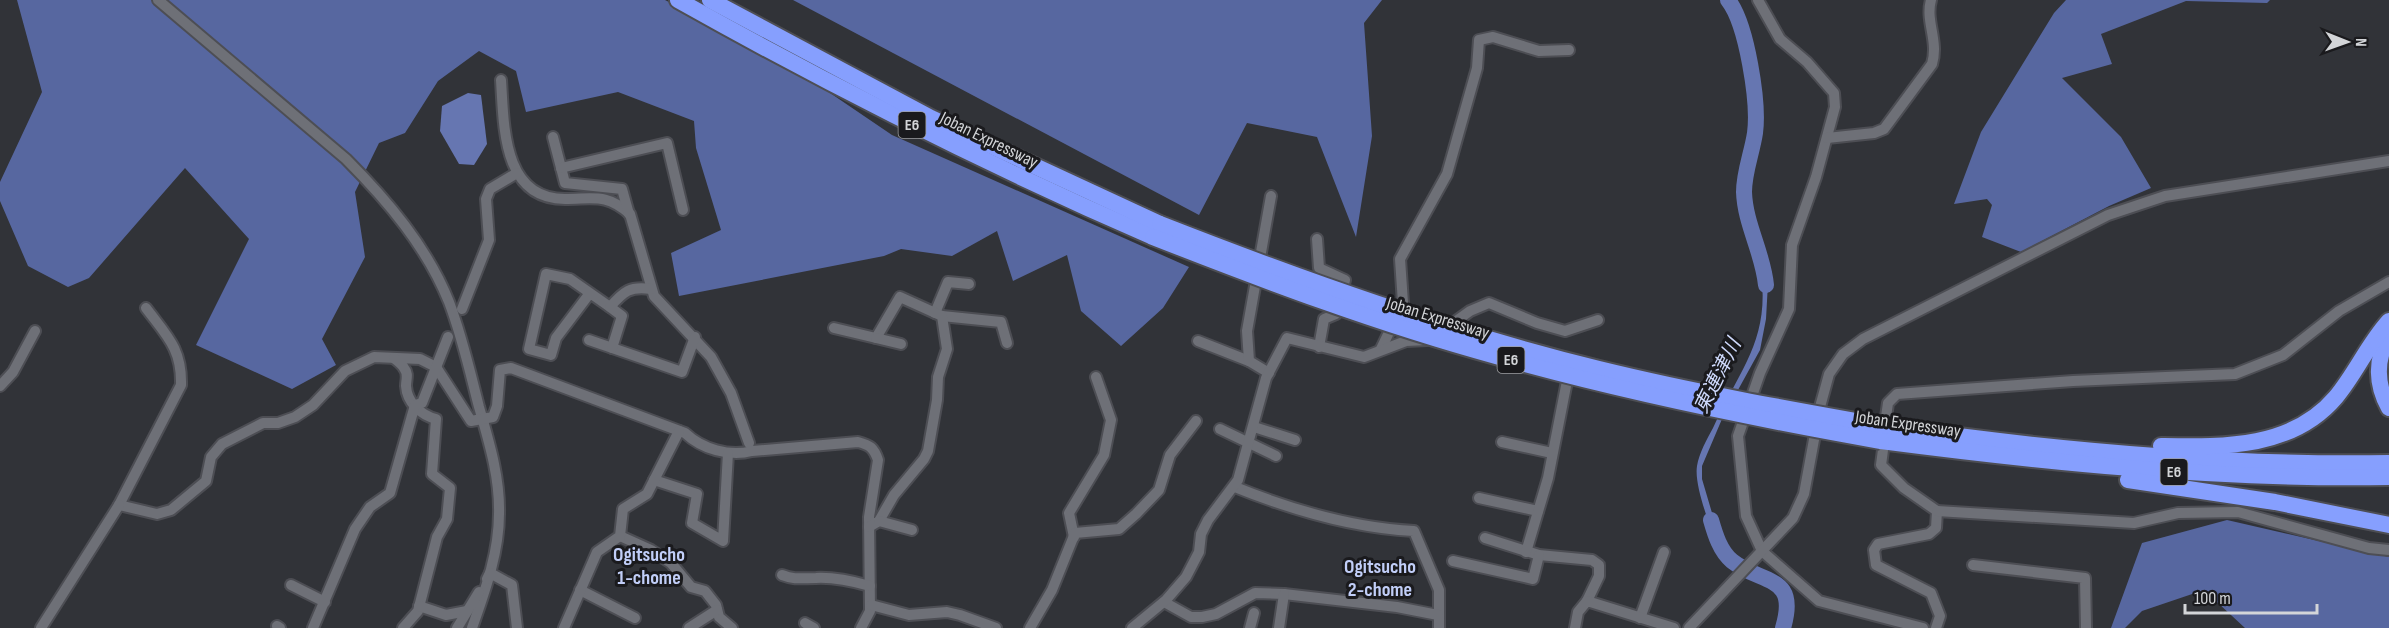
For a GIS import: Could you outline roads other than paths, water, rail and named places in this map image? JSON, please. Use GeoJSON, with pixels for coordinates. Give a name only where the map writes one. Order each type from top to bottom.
{"type":"FeatureCollection","features":[{"type":"Feature","properties":{"kind":"highway","name":"Joban Expressway"},"geometry":{"type":"LineString","coordinates":[[678,0],[800,68],[927,132],[1156,230],[1371,318],[1494,356],[1694,406],[1884,434],[2202,459],[2389,464]]}},
{"type":"Feature","properties":{"kind":"highway","name":"Joban Expressway"},"geometry":{"type":"LineString","coordinates":[[710,0],[941,123],[1156,230]]}},
{"type":"Feature","properties":{"kind":"highway"},"geometry":{"type":"LineString","coordinates":[[2016,444],[2222,446],[2264,441],[2291,431],[2326,407],[2344,386],[2389,321]]}},
{"type":"Feature","properties":{"kind":"highway"},"geometry":{"type":"LineString","coordinates":[[2389,337],[2383,349],[2379,373],[2383,396],[2389,408]]}},
{"type":"Feature","properties":{"kind":"highway","name":"Joban Expressway"},"geometry":{"type":"LineString","coordinates":[[1884,434],[1959,451],[2138,470],[2271,477],[2389,477]]}},
{"type":"Feature","properties":{"kind":"highway"},"geometry":{"type":"LineString","coordinates":[[1959,451],[2012,465],[2177,486],[2389,525]]}},
{"type":"Feature","properties":{"kind":"street"},"geometry":{"type":"LineString","coordinates":[[158,0],[346,159],[399,217],[417,243],[448,300],[483,421],[499,493],[498,537],[490,573],[471,628]]}},
{"type":"Feature","properties":{"kind":"street"},"geometry":{"type":"LineString","coordinates":[[1758,0],[1780,39],[1807,62],[1834,93],[1835,107],[1816,177],[1792,245],[1790,309],[1760,374],[1737,436],[1746,516],[1760,554],[1819,601],[1923,628]]}},
{"type":"Feature","properties":{"kind":"street"},"geometry":{"type":"LineString","coordinates":[[1827,138],[1874,133],[1884,129],[1932,64],[1936,51],[1928,9],[1930,0]]}},
{"type":"Feature","properties":{"kind":"street"},"geometry":{"type":"LineString","coordinates":[[1381,349],[1403,303],[1400,259],[1447,174],[1477,68],[1479,40],[1493,37],[1539,51],[1569,50]]}},
{"type":"Feature","properties":{"kind":"street"},"geometry":{"type":"LineString","coordinates":[[501,80],[505,134],[517,174],[530,189],[538,194],[562,199],[602,197],[630,214]]}},
{"type":"Feature","properties":{"kind":"street"},"geometry":{"type":"LineString","coordinates":[[553,137],[565,183],[622,189],[651,289],[661,304],[695,337],[724,378],[749,443]]}},
{"type":"Feature","properties":{"kind":"street"},"geometry":{"type":"LineString","coordinates":[[561,168],[667,143],[683,210]]}},
{"type":"Feature","properties":{"kind":"street"},"geometry":{"type":"LineString","coordinates":[[1689,628],[1793,518],[1804,494],[1820,407],[1829,374],[1843,354],[1863,339],[2108,215],[2148,200],[2389,161]]}},
{"type":"Feature","properties":{"kind":"street"},"geometry":{"type":"LineString","coordinates":[[462,309],[489,240],[486,199],[490,189],[517,174]]}},
{"type":"Feature","properties":{"kind":"street"},"geometry":{"type":"LineString","coordinates":[[1249,361],[1248,331],[1271,196]]}},
{"type":"Feature","properties":{"kind":"street"},"geometry":{"type":"LineString","coordinates":[[1317,239],[1319,268],[1345,280],[1336,314],[1324,319],[1318,347]]}},
{"type":"Feature","properties":{"kind":"street"},"geometry":{"type":"LineString","coordinates":[[590,293],[556,338],[551,355],[529,349],[546,274],[570,279],[590,293],[610,307],[622,316],[612,348]]}},
{"type":"Feature","properties":{"kind":"street"},"geometry":{"type":"LineString","coordinates":[[869,527],[879,521],[894,495],[928,451],[937,400],[938,377],[947,349],[939,315],[948,282],[969,284]]}},
{"type":"Feature","properties":{"kind":"street"},"geometry":{"type":"LineString","coordinates":[[2389,282],[2339,311],[2283,355],[2235,374],[2073,381],[1897,394],[1888,403],[1881,465],[1904,488],[1937,511],[2134,523],[2178,513],[2238,512],[2369,548],[2389,550]]}},
{"type":"Feature","properties":{"kind":"street"},"geometry":{"type":"LineString","coordinates":[[610,307],[620,295],[635,287],[651,289]]}},
{"type":"Feature","properties":{"kind":"street"},"geometry":{"type":"LineString","coordinates":[[876,338],[900,297],[939,315],[1001,322],[1007,344]]}},
{"type":"Feature","properties":{"kind":"street"},"geometry":{"type":"LineString","coordinates":[[1132,628],[1164,602],[1186,577],[1199,552],[1202,534],[1208,520],[1234,487],[1250,443],[1269,373],[1287,338],[1364,357],[1406,341],[1428,340],[1470,311],[1489,303],[1536,323],[1565,331],[1598,320]]}},
{"type":"Feature","properties":{"kind":"street"},"geometry":{"type":"LineString","coordinates":[[41,628],[119,505],[181,385],[182,363],[174,345],[146,308]]}},
{"type":"Feature","properties":{"kind":"street"},"geometry":{"type":"LineString","coordinates":[[834,328],[901,344]]}},
{"type":"Feature","properties":{"kind":"street"},"geometry":{"type":"LineString","coordinates":[[0,386],[13,372],[35,331]]}},
{"type":"Feature","properties":{"kind":"street"},"geometry":{"type":"LineString","coordinates":[[415,406],[422,404],[448,337]]}},
{"type":"Feature","properties":{"kind":"street"},"geometry":{"type":"LineString","coordinates":[[589,340],[682,372],[695,337]]}},
{"type":"Feature","properties":{"kind":"street"},"geometry":{"type":"LineString","coordinates":[[1198,341],[1249,361],[1269,373]]}},
{"type":"Feature","properties":{"kind":"street"},"geometry":{"type":"LineString","coordinates":[[119,505],[157,514],[171,510],[206,481],[211,457],[222,444],[263,423],[278,423],[295,417],[313,405],[345,370],[374,357],[420,359],[436,367],[471,422],[493,417],[497,406],[500,370],[511,368],[679,431],[697,444],[737,455],[752,451],[858,442],[868,444],[875,451],[878,460],[869,527],[871,605],[861,628]]}},
{"type":"Feature","properties":{"kind":"street"},"geometry":{"type":"LineString","coordinates":[[394,358],[405,368],[408,376],[407,393],[415,406],[427,417],[436,419],[432,474],[450,488],[447,519],[437,537],[419,606],[403,628]]}},
{"type":"Feature","properties":{"kind":"street"},"geometry":{"type":"LineString","coordinates":[[1074,537],[1069,513],[1104,454],[1111,420],[1096,377]]}},
{"type":"Feature","properties":{"kind":"street"},"geometry":{"type":"LineString","coordinates":[[1526,552],[1548,478],[1567,381]]}},
{"type":"Feature","properties":{"kind":"street"},"geometry":{"type":"LineString","coordinates":[[313,628],[355,529],[369,507],[390,493],[415,406]]}},
{"type":"Feature","properties":{"kind":"street"},"geometry":{"type":"LineString","coordinates":[[1030,628],[1052,590],[1075,533],[1119,529],[1136,514],[1159,490],[1170,455],[1196,421]]}},
{"type":"Feature","properties":{"kind":"street"},"geometry":{"type":"LineString","coordinates":[[1254,427],[1295,440]]}},
{"type":"Feature","properties":{"kind":"street"},"geometry":{"type":"LineString","coordinates":[[1220,429],[1276,456]]}},
{"type":"Feature","properties":{"kind":"street"},"geometry":{"type":"LineString","coordinates":[[564,628],[597,552],[620,536],[623,509],[647,494],[679,431]]}},
{"type":"Feature","properties":{"kind":"street"},"geometry":{"type":"LineString","coordinates":[[1502,442],[1552,453]]}},
{"type":"Feature","properties":{"kind":"street"},"geometry":{"type":"LineString","coordinates":[[654,480],[697,494],[692,523],[723,541],[728,453]]}},
{"type":"Feature","properties":{"kind":"street"},"geometry":{"type":"LineString","coordinates":[[1234,487],[1271,502],[1336,520],[1381,530],[1414,531],[1439,590],[1439,628]]}},
{"type":"Feature","properties":{"kind":"street"},"geometry":{"type":"LineString","coordinates":[[1479,498],[1538,511]]}},
{"type":"Feature","properties":{"kind":"street"},"geometry":{"type":"LineString","coordinates":[[1936,628],[1940,616],[1931,592],[1876,565],[1874,550],[1878,544],[1929,534],[1936,528],[1937,511]]}},
{"type":"Feature","properties":{"kind":"street"},"geometry":{"type":"LineString","coordinates":[[879,521],[912,530]]}},
{"type":"Feature","properties":{"kind":"street"},"geometry":{"type":"LineString","coordinates":[[620,536],[651,550],[671,563],[691,587],[705,591],[719,617],[732,628]]}},
{"type":"Feature","properties":{"kind":"street"},"geometry":{"type":"LineString","coordinates":[[1485,538],[1526,552],[1592,560],[1599,565],[1599,576],[1587,601],[1578,612],[1575,628]]}},
{"type":"Feature","properties":{"kind":"street"},"geometry":{"type":"LineString","coordinates":[[1640,618],[1664,552]]}},
{"type":"Feature","properties":{"kind":"street"},"geometry":{"type":"LineString","coordinates":[[1453,561],[1533,579],[1539,555]]}},
{"type":"Feature","properties":{"kind":"street"},"geometry":{"type":"LineString","coordinates":[[1973,565],[2085,578],[2086,628]]}},
{"type":"Feature","properties":{"kind":"street"},"geometry":{"type":"LineString","coordinates":[[457,628],[490,573]]}},
{"type":"Feature","properties":{"kind":"street"},"geometry":{"type":"LineString","coordinates":[[490,573],[512,585],[517,628]]}},
{"type":"Feature","properties":{"kind":"street"},"geometry":{"type":"LineString","coordinates":[[782,575],[798,581],[815,578],[847,580],[870,586]]}},
{"type":"Feature","properties":{"kind":"street"},"geometry":{"type":"LineString","coordinates":[[291,585],[324,602]]}},
{"type":"Feature","properties":{"kind":"street"},"geometry":{"type":"LineString","coordinates":[[580,590],[635,618]]}},
{"type":"Feature","properties":{"kind":"street"},"geometry":{"type":"LineString","coordinates":[[1164,602],[1191,617],[1202,617],[1216,614],[1255,592],[1397,607],[1438,615]]}},
{"type":"Feature","properties":{"kind":"street"},"geometry":{"type":"LineString","coordinates":[[1279,628],[1284,594]]}},
{"type":"Feature","properties":{"kind":"street"},"geometry":{"type":"LineString","coordinates":[[1587,601],[1674,628]]}},
{"type":"Feature","properties":{"kind":"street"},"geometry":{"type":"LineString","coordinates":[[871,605],[909,615],[947,612],[996,628]]}},
{"type":"Feature","properties":{"kind":"street"},"geometry":{"type":"LineString","coordinates":[[419,606],[446,615],[467,611]]}},
{"type":"Feature","properties":{"kind":"street"},"geometry":{"type":"LineString","coordinates":[[689,628],[717,610]]}},
{"type":"Feature","properties":{"kind":"street"},"geometry":{"type":"LineString","coordinates":[[1250,628],[1254,613]]}},
{"type":"Feature","properties":{"kind":"waterway","name":"東連津川"},"geometry":{"type":"LineString","coordinates":[[1728,0],[1741,27],[1753,84],[1755,133],[1744,192],[1747,216],[1766,285]]}},
{"type":"Feature","properties":{"kind":"waterway","name":"東連津川"},"geometry":{"type":"LineString","coordinates":[[1711,520],[1718,542],[1732,561],[1743,569],[1775,583],[1782,589],[1786,598],[1787,611],[1783,628]]}},
{"type":"Feature","properties":{"kind":"district","name":"Ogitsucho 1-chome"},"geometry":{"type":"Point","coordinates":[649,566]}},
{"type":"Feature","properties":{"kind":"district","name":"Ogitsucho 2-chome"},"geometry":{"type":"Point","coordinates":[1380,578]}}]}
